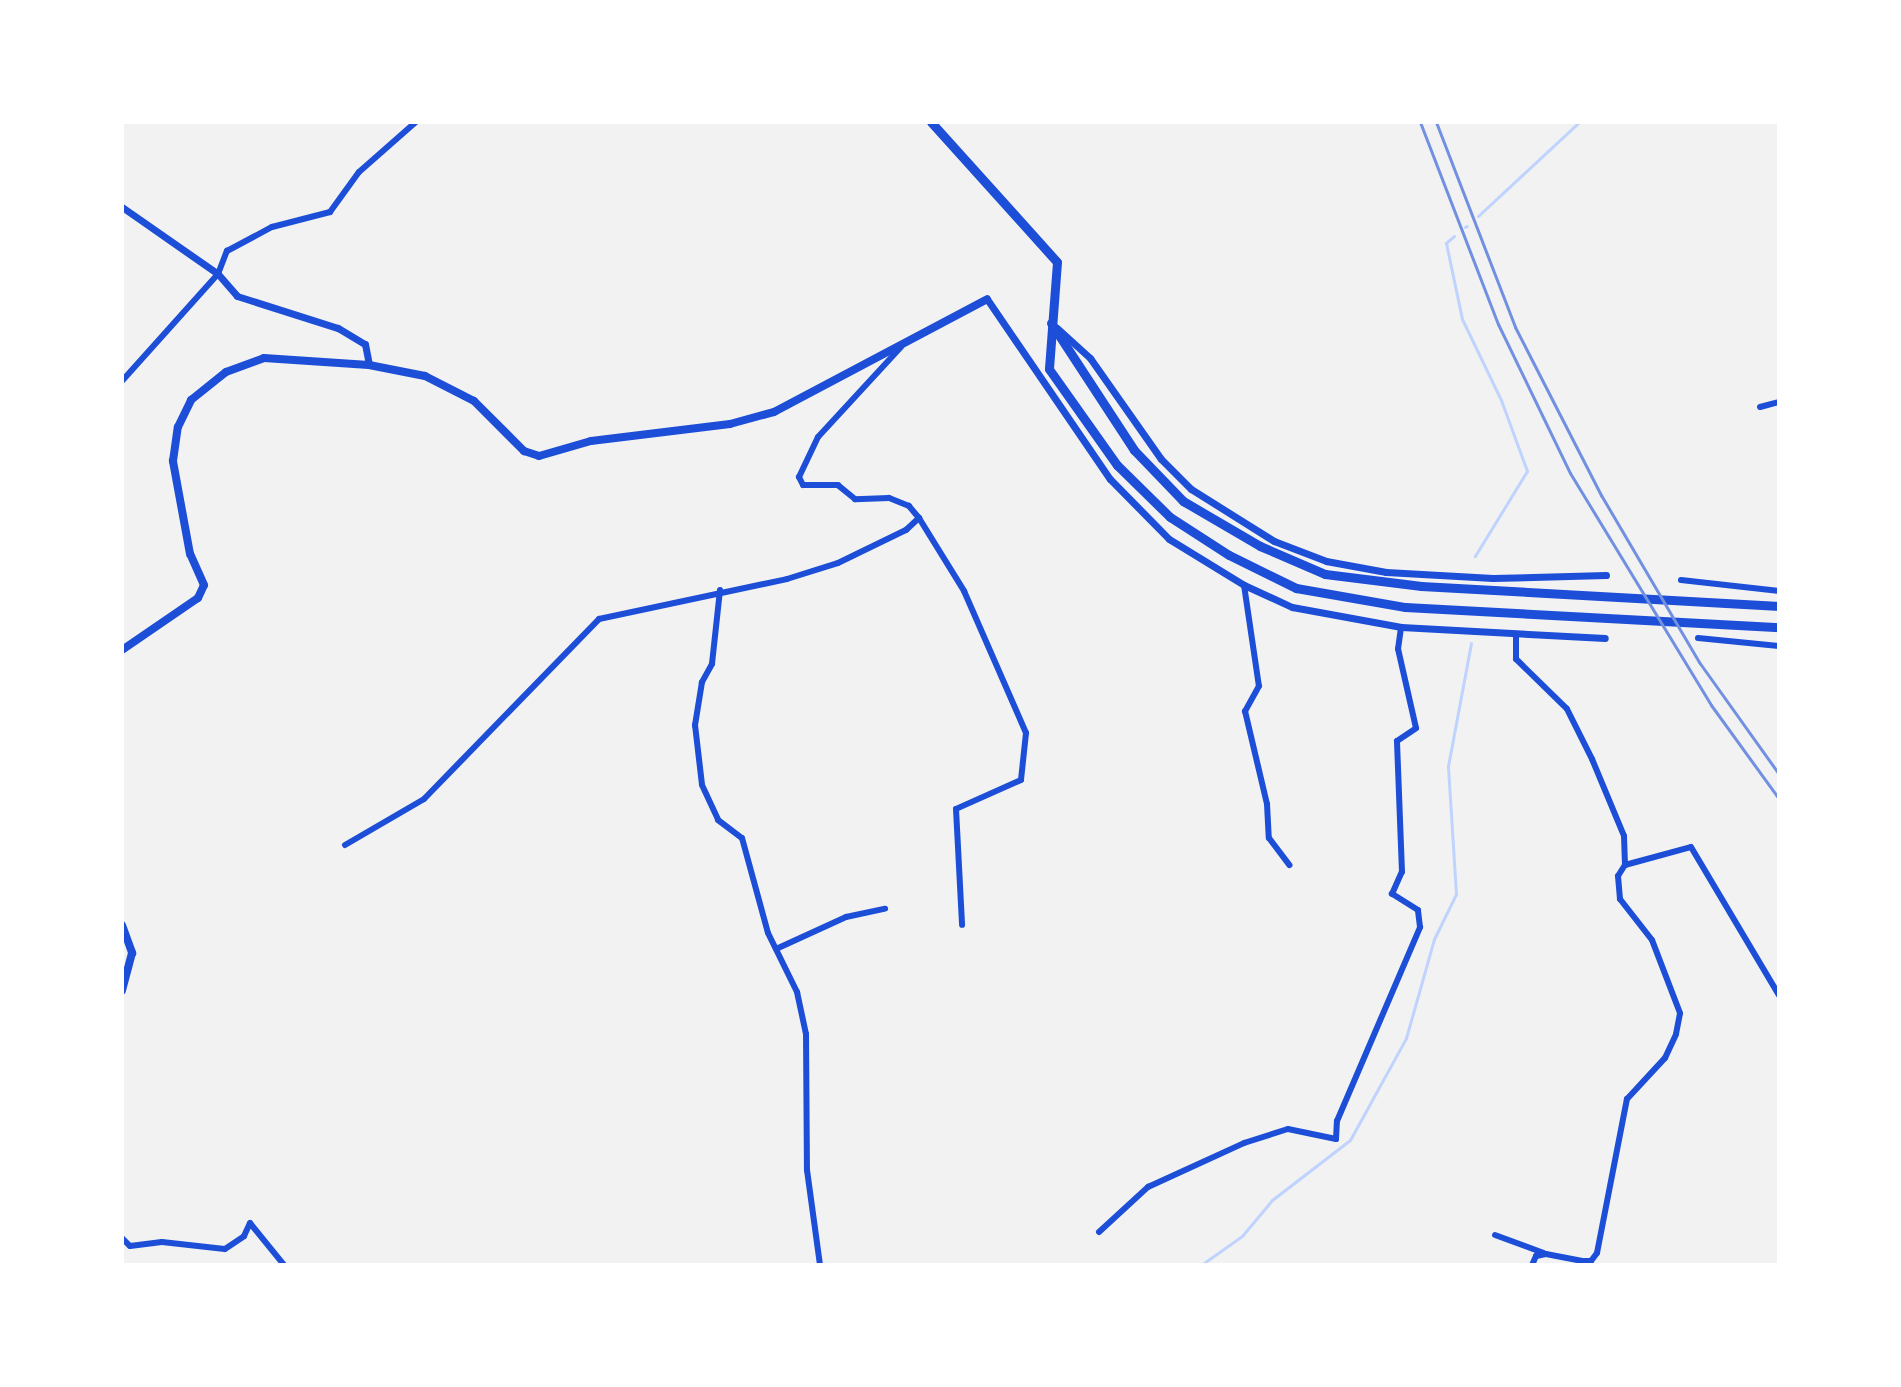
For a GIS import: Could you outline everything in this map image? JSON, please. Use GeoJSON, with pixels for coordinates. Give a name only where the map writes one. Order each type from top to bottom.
{"type":"FeatureCollection","features":[{"type":"Feature","properties":{"kind":"highway"},"geometry":{"type":"LineString","coordinates":[[931,122],[1057,262],[1049,369],[1117,465],[1170,517],[1229,555],[1296,588],[1374,602],[1779,627]]}},
{"type":"Feature","properties":{"kind":"highway"},"geometry":{"type":"LineString","coordinates":[[1051,323],[1134,450],[1183,501],[1260,546],[1325,574],[1566,594],[1779,606]]}},
{"type":"Feature","properties":{"kind":"main road"},"geometry":{"type":"LineString","coordinates":[[122,650],[198,598],[204,585],[190,554],[173,461],[178,427],[191,400],[226,372],[264,358],[369,365],[425,376],[474,401],[524,451],[539,456],[591,441],[730,424],[774,412],[987,299]]}},
{"type":"Feature","properties":{"kind":"main road"},"geometry":{"type":"LineString","coordinates":[[122,925],[132,953],[122,991]]}},
{"type":"Feature","properties":{"kind":"street"},"geometry":{"type":"LineString","coordinates":[[122,381],[218,274],[227,251],[272,227],[330,212],[359,172],[416,122]]}},
{"type":"Feature","properties":{"kind":"street"},"geometry":{"type":"LineString","coordinates":[[122,207],[218,274],[237,296],[338,328],[365,344],[369,365]]}},
{"type":"Feature","properties":{"kind":"street"},"geometry":{"type":"LineString","coordinates":[[987,299],[1110,479],[1169,539],[1244,585],[1292,607],[1401,627],[1605,638]]}},
{"type":"Feature","properties":{"kind":"street"},"geometry":{"type":"LineString","coordinates":[[1051,323],[1090,358],[1161,459],[1191,489],[1274,541],[1326,561],[1386,572],[1493,578],[1606,575]]}},
{"type":"Feature","properties":{"kind":"street"},"geometry":{"type":"LineString","coordinates":[[903,345],[818,437],[799,477],[803,485],[838,485],[855,499],[889,498],[909,506],[964,591],[1026,733],[1021,780],[956,809],[962,925]]}},
{"type":"Feature","properties":{"kind":"street"},"geometry":{"type":"LineString","coordinates":[[1760,407],[1779,402]]}},
{"type":"Feature","properties":{"kind":"street"},"geometry":{"type":"LineString","coordinates":[[345,845],[431,792],[599,619],[720,590],[787,579],[838,563],[882,544],[919,518]]}},
{"type":"Feature","properties":{"kind":"street"},"geometry":{"type":"LineString","coordinates":[[1681,580],[1779,591]]}},
{"type":"Feature","properties":{"kind":"street"},"geometry":{"type":"LineString","coordinates":[[1244,585],[1259,686],[1245,711],[1267,804],[1269,838],[1289,865]]}},
{"type":"Feature","properties":{"kind":"street"},"geometry":{"type":"LineString","coordinates":[[720,590],[712,664],[702,682],[695,725],[702,785],[718,820],[742,838],[776,949],[797,992],[806,1034],[807,1170],[820,1265]]}},
{"type":"Feature","properties":{"kind":"street"},"geometry":{"type":"LineString","coordinates":[[1099,1232],[1148,1187],[1234,1147],[1288,1129],[1336,1139],[1337,1121],[1420,927],[1418,910],[1392,894],[1402,872],[1394,767],[1397,741],[1416,728],[1398,649],[1401,627]]}},
{"type":"Feature","properties":{"kind":"street"},"geometry":{"type":"LineString","coordinates":[[1516,634],[1516,659],[1567,709],[1592,759],[1624,836],[1625,865]]}},
{"type":"Feature","properties":{"kind":"street"},"geometry":{"type":"LineString","coordinates":[[1698,638],[1779,646]]}},
{"type":"Feature","properties":{"kind":"street"},"geometry":{"type":"LineString","coordinates":[[1495,1235],[1546,1254],[1591,1261],[1597,1253],[1627,1099],[1665,1058],[1676,1034],[1680,1013],[1652,940],[1620,899],[1618,876],[1625,865],[1633,859],[1691,847],[1779,995]]}},
{"type":"Feature","properties":{"kind":"street"},"geometry":{"type":"LineString","coordinates":[[1624,854],[1633,859]]}},
{"type":"Feature","properties":{"kind":"street"},"geometry":{"type":"LineString","coordinates":[[776,949],[846,917],[885,909]]}},
{"type":"Feature","properties":{"kind":"street"},"geometry":{"type":"LineString","coordinates":[[122,1238],[130,1246],[162,1242],[225,1249],[244,1236],[250,1223],[284,1265]]}},
{"type":"Feature","properties":{"kind":"street"},"geometry":{"type":"LineString","coordinates":[[1532,1265],[1536,1256],[1546,1254]]}},
{"type":"Feature","properties":{"kind":"waterway"},"geometry":{"type":"LineString","coordinates":[[1478,216],[1579,122]]}},
{"type":"Feature","properties":{"kind":"waterway"},"geometry":{"type":"LineString","coordinates":[[1454,236],[1446,243],[1462,319],[1501,400],[1527,471],[1475,556]]}},
{"type":"Feature","properties":{"kind":"waterway"},"geometry":{"type":"LineString","coordinates":[[1201,1265],[1242,1236],[1272,1200],[1350,1140],[1406,1038],[1434,939],[1456,894],[1448,766],[1471,643]]}},
{"type":"Feature","properties":{"kind":"railway"},"geometry":{"type":"LineString","coordinates":[[1420,122],[1498,324],[1570,473],[1711,705],[1779,799]]}},
{"type":"Feature","properties":{"kind":"railway"},"geometry":{"type":"LineString","coordinates":[[1436,122],[1515,327],[1601,495],[1699,662],[1779,774]]}}]}
